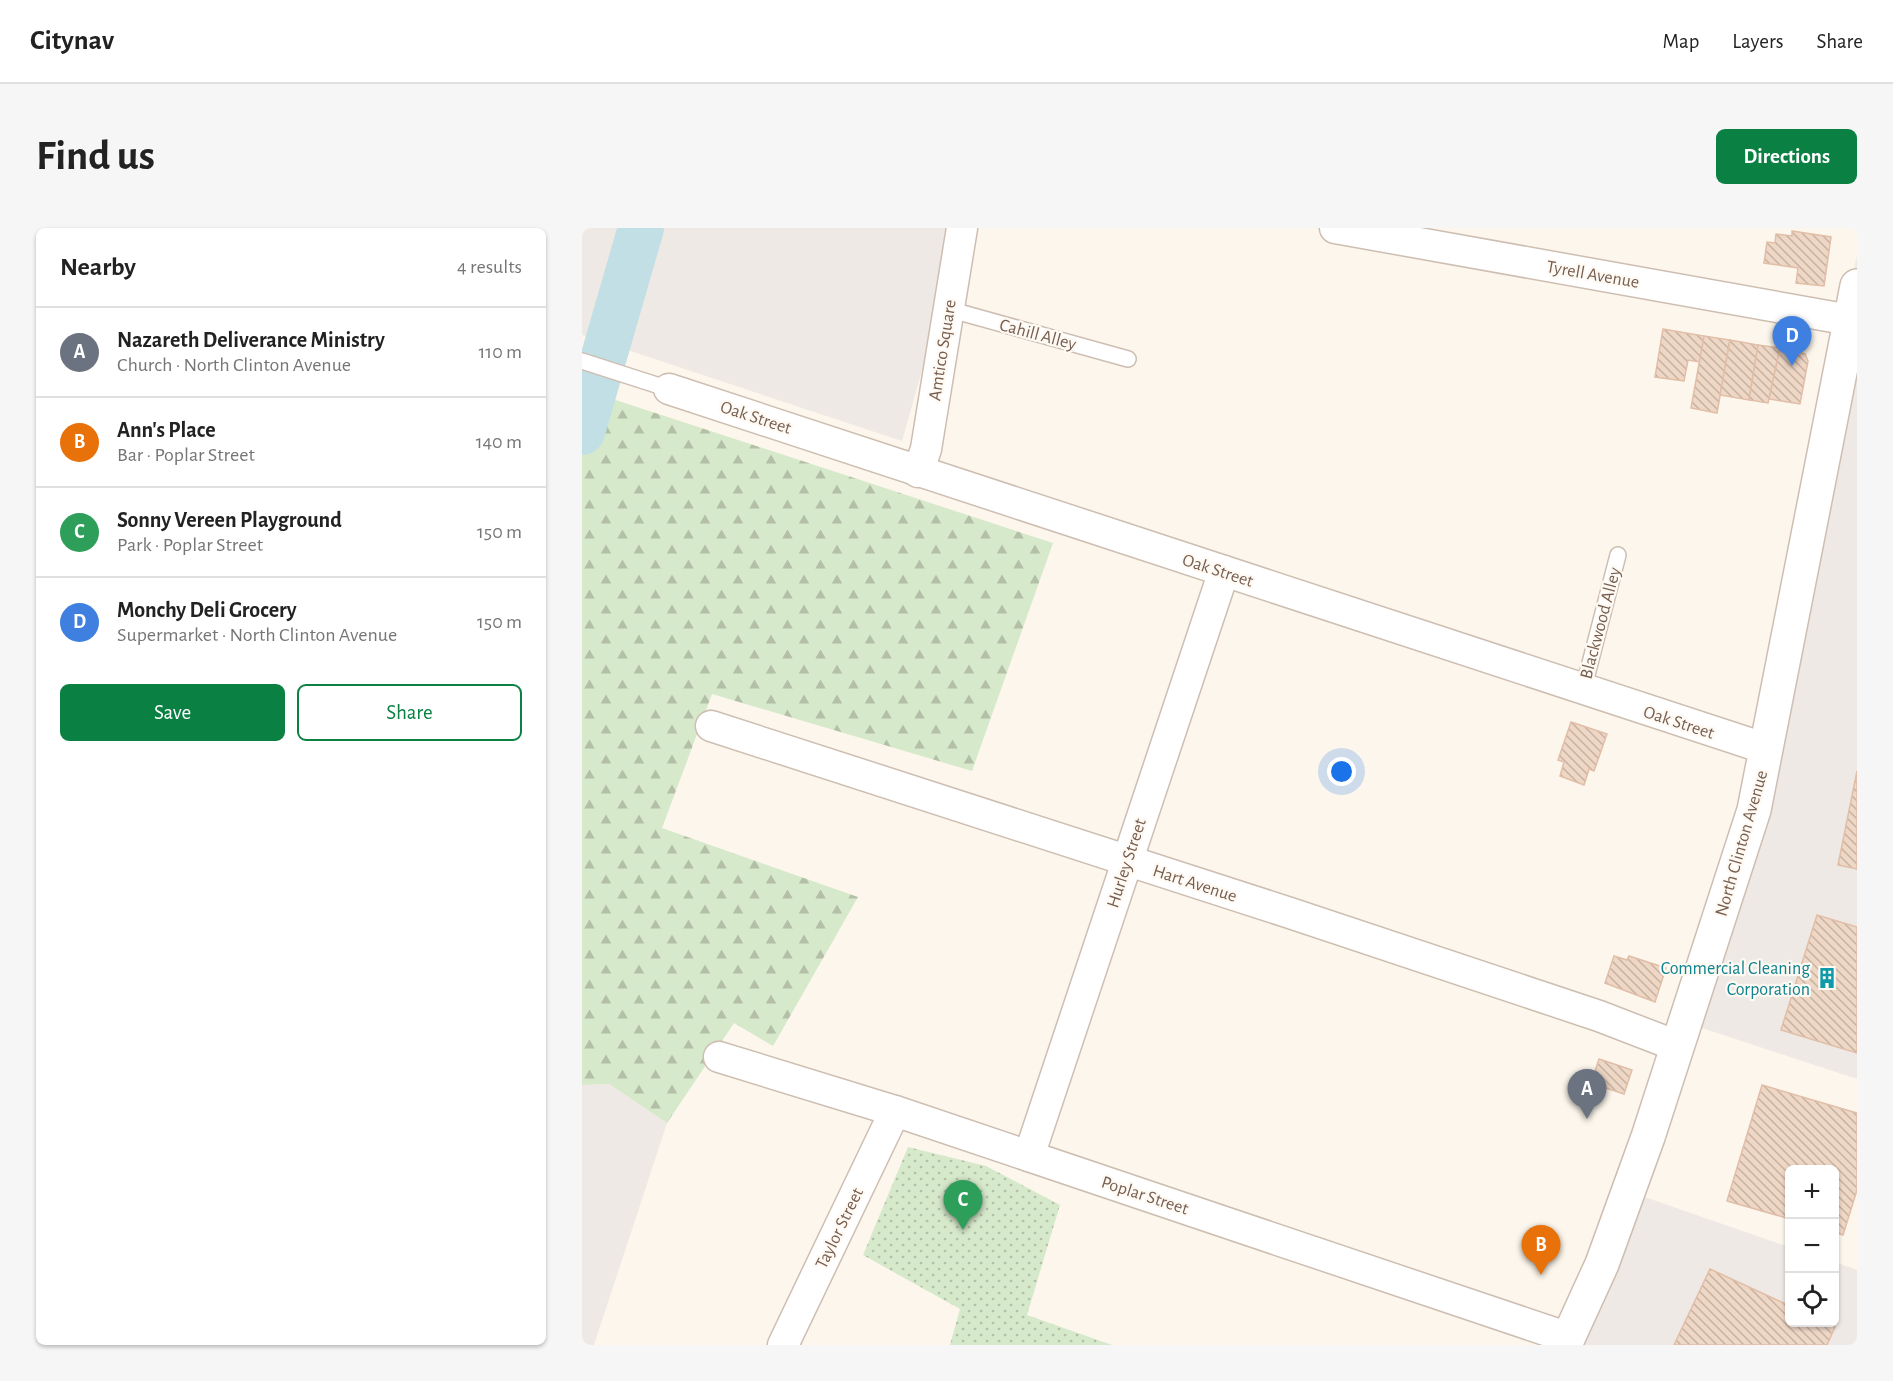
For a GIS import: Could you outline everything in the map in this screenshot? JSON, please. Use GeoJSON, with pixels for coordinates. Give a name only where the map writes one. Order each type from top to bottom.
{"type":"FeatureCollection","features":[{"type":"Feature","properties":{"kind":"street","name":"Amtico Square"},"geometry":{"type":"LineString","coordinates":[[918,472],[926,448],[962,228]]}},
{"type":"Feature","properties":{"kind":"street","name":"Tyrell Avenue"},"geometry":{"type":"LineString","coordinates":[[1335,228],[1850,320]]}},
{"type":"Feature","properties":{"kind":"street","name":"North Clinton Avenue"},"geometry":{"type":"LineString","coordinates":[[1567,1341],[1602,1263],[1661,1101],[1754,810],[1857,286]]}},
{"type":"Feature","properties":{"kind":"street","name":"Oak Street"},"geometry":{"type":"LineString","coordinates":[[669,389],[1767,749]]}},
{"type":"Feature","properties":{"kind":"street","name":"Hurley Street"},"geometry":{"type":"LineString","coordinates":[[1029,1156],[1224,571]]}},
{"type":"Feature","properties":{"kind":"street","name":"Hart Avenue"},"geometry":{"type":"LineString","coordinates":[[711,726],[1577,1009],[1677,1046]]}},
{"type":"Feature","properties":{"kind":"street","name":"Poplar Street"},"geometry":{"type":"LineString","coordinates":[[719,1058],[895,1111],[1567,1341]]}},
{"type":"Feature","properties":{"kind":"street","name":"Taylor Street"},"geometry":{"type":"LineString","coordinates":[[783,1345],[895,1111]]}},
{"type":"Feature","properties":{"kind":"lane","name":"Cahill Alley"},"geometry":{"type":"LineString","coordinates":[[948,309],[1128,359]]}},
{"type":"Feature","properties":{"kind":"lane"},"geometry":{"type":"LineString","coordinates":[[582,361],[669,389]]}},
{"type":"Feature","properties":{"kind":"lane","name":"Blackwood Alley"},"geometry":{"type":"LineString","coordinates":[[1583,690],[1618,555]]}},
{"type":"Feature","properties":{"kind":"shaded area"},"geometry":{"type":"Polygon","coordinates":[[[582,228],[962,228],[902,441],[582,335],[582,228]]]}},
{"type":"Feature","properties":{"kind":"shaded area"},"geometry":{"type":"Polygon","coordinates":[[[1857,255],[1857,1079],[1696,1026],[1857,255]]]}},
{"type":"Feature","properties":{"kind":"shaded area"},"geometry":{"type":"Polygon","coordinates":[[[609,1084],[667,1123],[594,1345],[582,1345],[582,1085],[609,1084]]]}},
{"type":"Feature","properties":{"kind":"shaded area"},"geometry":{"type":"Polygon","coordinates":[[[1636,1194],[1785,1246],[1785,1327],[1839,1327],[1839,1263],[1857,1270],[1857,1345],[1571,1345],[1636,1194]]]}},
{"type":"Feature","properties":{"kind":"green space"},"geometry":{"type":"Polygon","coordinates":[[[582,389],[1053,543],[972,771],[712,694],[662,828],[858,897],[773,1046],[734,1023],[667,1123],[609,1084],[582,1085],[582,389]]]}},
{"type":"Feature","properties":{"kind":"green space"},"geometry":{"type":"Polygon","coordinates":[[[908,1147],[986,1166],[1060,1205],[1027,1315],[1112,1345],[950,1345],[960,1309],[863,1255],[908,1147]]]}},
{"type":"Feature","properties":{"kind":"building"},"geometry":{"type":"Polygon","coordinates":[[[1792,231],[1831,237],[1824,286],[1796,283],[1798,268],[1764,263],[1767,242],[1775,243],[1776,234],[1792,236],[1792,231]]]}},
{"type":"Feature","properties":{"kind":"building"},"geometry":{"type":"Polygon","coordinates":[[[1663,329],[1704,336],[1700,362],[1688,360],[1684,381],[1655,377],[1663,329]]]}},
{"type":"Feature","properties":{"kind":"building"},"geometry":{"type":"Polygon","coordinates":[[[1704,336],[1730,340],[1717,413],[1691,408],[1704,336]]]}},
{"type":"Feature","properties":{"kind":"building"},"geometry":{"type":"Polygon","coordinates":[[[1730,340],[1758,345],[1749,400],[1720,395],[1730,340]]]}},
{"type":"Feature","properties":{"kind":"building"},"geometry":{"type":"Polygon","coordinates":[[[1758,345],[1780,348],[1768,403],[1749,400],[1758,345]]]}},
{"type":"Feature","properties":{"kind":"building"},"geometry":{"type":"Polygon","coordinates":[[[1780,348],[1805,354],[1808,361],[1800,404],[1769,399],[1780,348]]]}},
{"type":"Feature","properties":{"kind":"building"},"geometry":{"type":"Polygon","coordinates":[[[1571,722],[1607,734],[1594,771],[1589,769],[1584,785],[1560,776],[1564,762],[1558,760],[1571,722]]]}},
{"type":"Feature","properties":{"kind":"building"},"geometry":{"type":"Polygon","coordinates":[[[1857,771],[1857,869],[1838,865],[1857,771]]]}},
{"type":"Feature","properties":{"kind":"building","name":"Commercial Cleaning Corporation"},"geometry":{"type":"Polygon","coordinates":[[[1817,915],[1857,927],[1857,1053],[1781,1030],[1817,915]]]}},
{"type":"Feature","properties":{"kind":"building"},"geometry":{"type":"Polygon","coordinates":[[[1614,956],[1627,960],[1629,956],[1666,968],[1655,1002],[1605,983],[1614,956]]]}},
{"type":"Feature","properties":{"kind":"building"},"geometry":{"type":"Polygon","coordinates":[[[1599,1059],[1632,1070],[1624,1094],[1591,1083],[1599,1059]]]}},
{"type":"Feature","properties":{"kind":"building"},"geometry":{"type":"Polygon","coordinates":[[[1762,1085],[1857,1113],[1857,1190],[1843,1235],[1839,1234],[1839,1165],[1785,1165],[1785,1218],[1727,1201],[1762,1085]]]}},
{"type":"Feature","properties":{"kind":"building"},"geometry":{"type":"Polygon","coordinates":[[[1710,1269],[1785,1304],[1785,1327],[1835,1327],[1827,1345],[1674,1345],[1710,1269]]]}},
{"type":"Feature","properties":{"kind":"waterway"},"geometry":{"type":"LineString","coordinates":[[582,432],[641,228]]}},
{"type":"Feature","properties":{"kind":"place","name":"Monchy Deli Grocery"},"geometry":{"type":"Point","coordinates":[1792,366]}},
{"type":"Feature","properties":{"kind":"place","name":"Commercial Cleaning Corporation"},"geometry":{"type":"Point","coordinates":[1827,978]}},
{"type":"Feature","properties":{"kind":"place","name":"Nazareth Deliverance Ministry"},"geometry":{"type":"Point","coordinates":[1587,1119]}},
{"type":"Feature","properties":{"kind":"place","name":"Sonny Vereen Playground"},"geometry":{"type":"Point","coordinates":[963,1230]}},
{"type":"Feature","properties":{"kind":"place","name":"Ann's Place"},"geometry":{"type":"Point","coordinates":[1541,1275]}}]}
